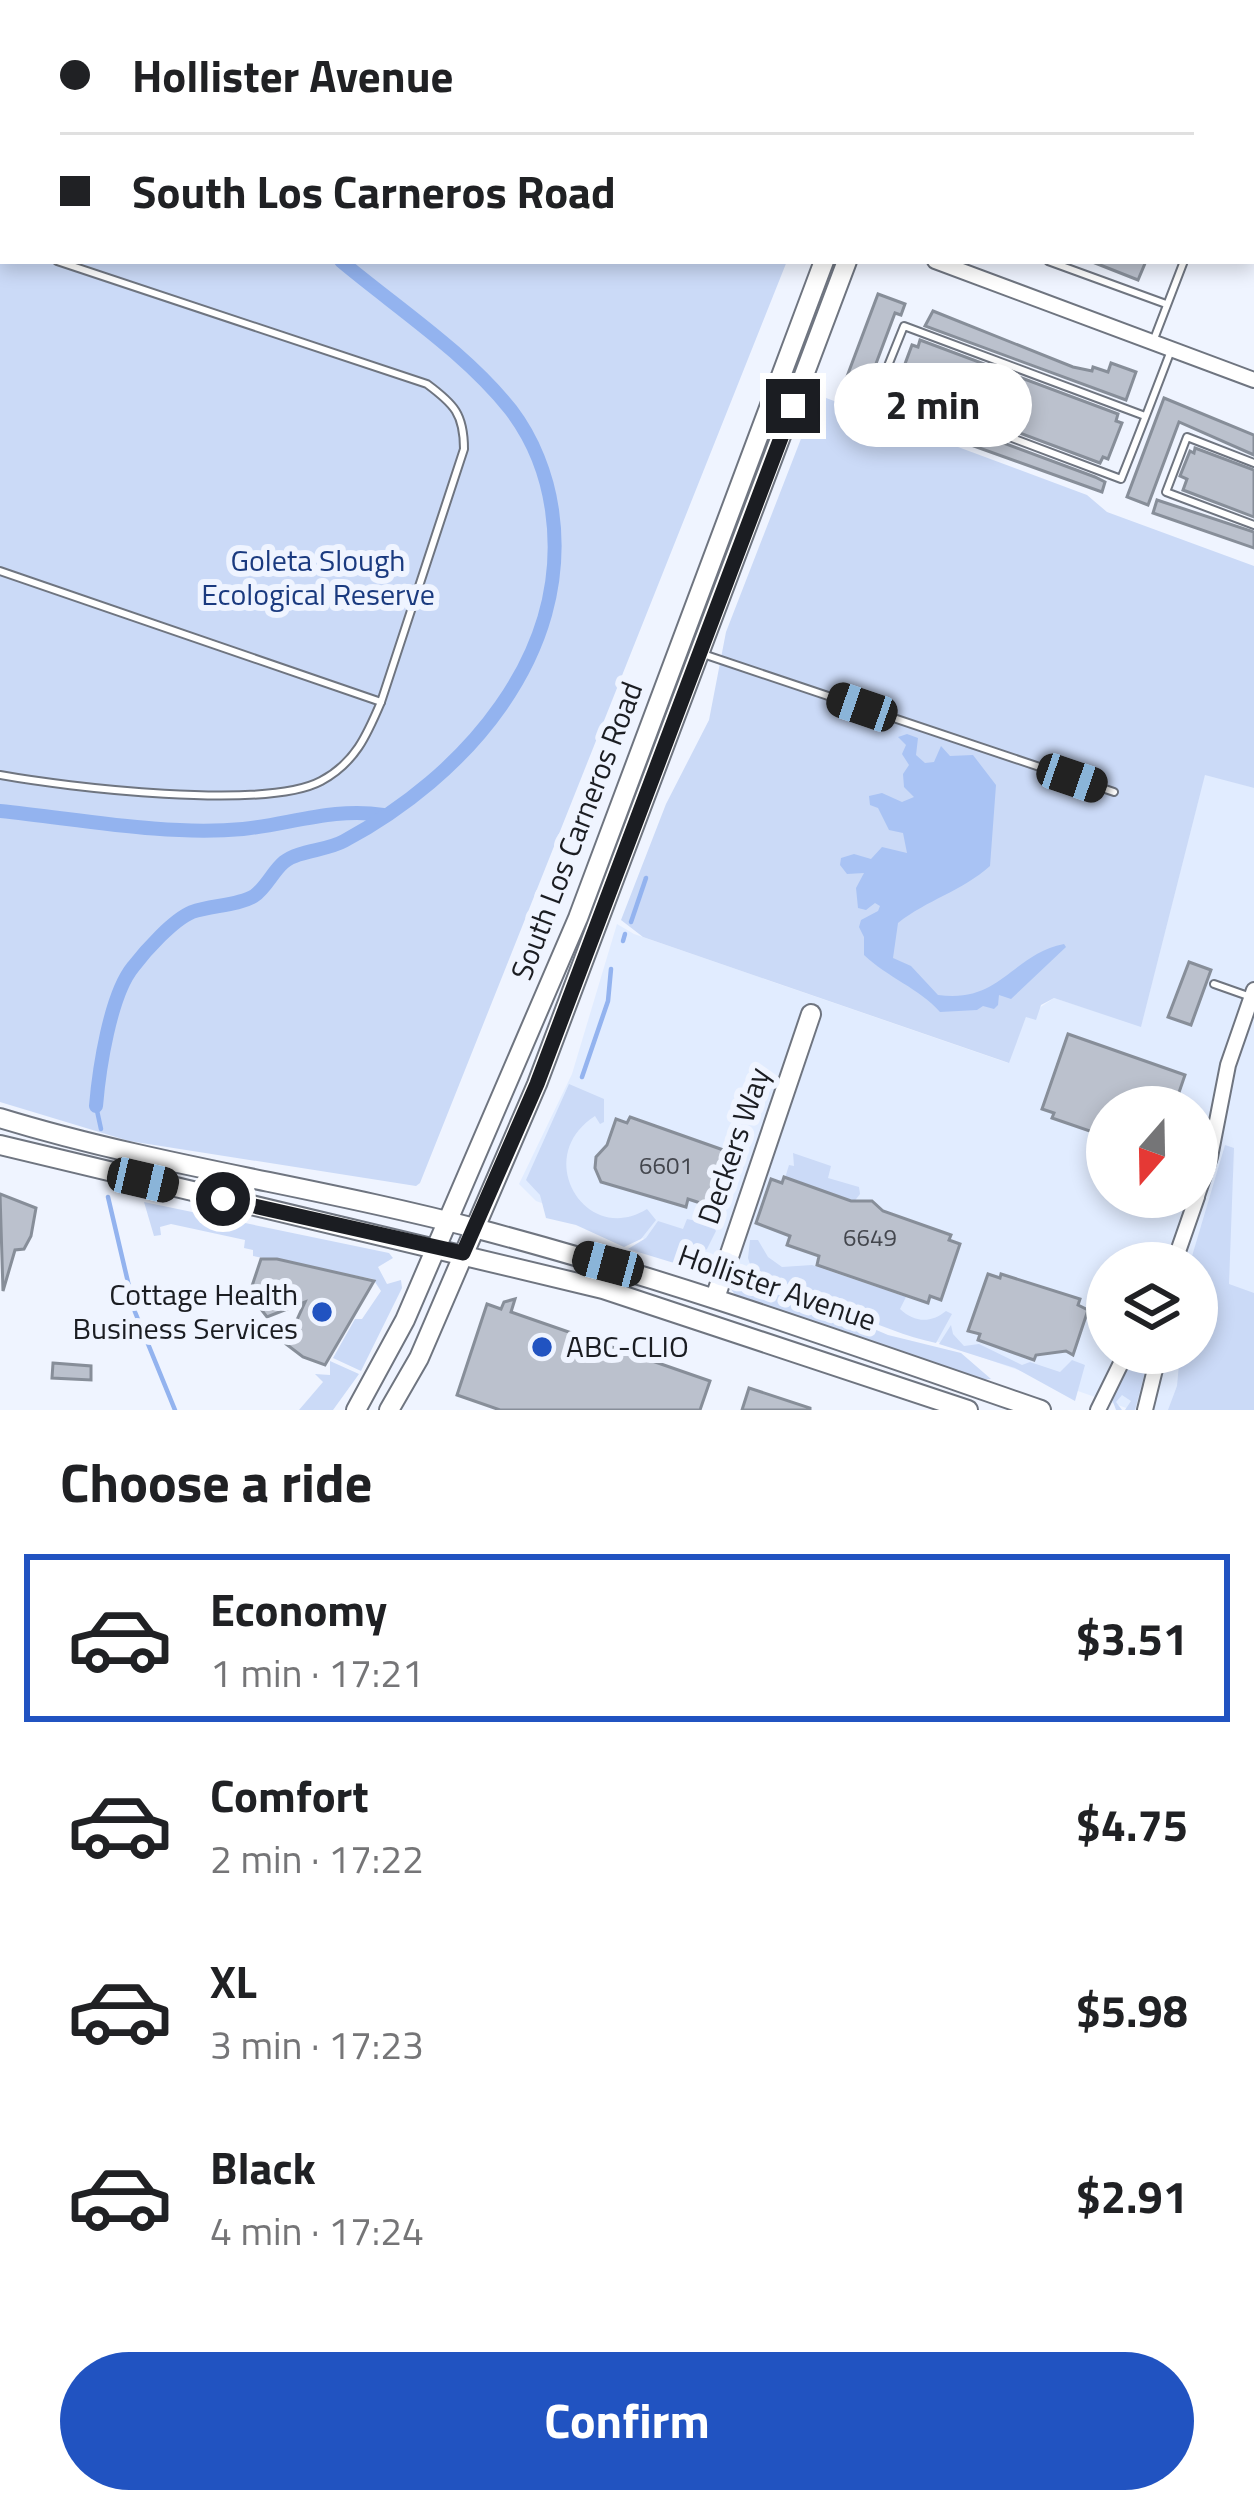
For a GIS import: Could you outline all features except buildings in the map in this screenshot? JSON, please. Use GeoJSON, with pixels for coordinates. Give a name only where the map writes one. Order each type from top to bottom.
{"type":"FeatureCollection","features":[{"type":"Feature","properties":{"kind":"main road","name":"South Los Carneros Road"},"geometry":{"type":"LineString","coordinates":[[356,1410],[405,1320],[578,918],[823,264]]}},
{"type":"Feature","properties":{"kind":"main road","name":"South Los Carneros Road"},"geometry":{"type":"LineString","coordinates":[[389,1410],[419,1358],[537,1084],[846,264]]}},
{"type":"Feature","properties":{"kind":"main road","name":"Deckers Way"},"geometry":{"type":"LineString","coordinates":[[715,1298],[811,1014]]}},
{"type":"Feature","properties":{"kind":"main road","name":"Hollister Avenue"},"geometry":{"type":"LineString","coordinates":[[0,1118],[94,1145],[473,1227],[715,1298],[1041,1410]]}},
{"type":"Feature","properties":{"kind":"main road","name":"Hollister Avenue"},"geometry":{"type":"LineString","coordinates":[[0,1145],[603,1289],[968,1410]]}},
{"type":"Feature","properties":{"kind":"street"},"geometry":{"type":"LineString","coordinates":[[947,264],[1254,380]]}},
{"type":"Feature","properties":{"kind":"street"},"geometry":{"type":"LineString","coordinates":[[1218,1116],[1228,1065],[1253,993]]}},
{"type":"Feature","properties":{"kind":"street"},"geometry":{"type":"LineString","coordinates":[[1098,1410],[1116,1374]]}},
{"type":"Feature","properties":{"kind":"street"},"geometry":{"type":"LineString","coordinates":[[1145,1410],[1154,1374]]}},
{"type":"Feature","properties":{"kind":"lane"},"geometry":{"type":"LineString","coordinates":[[0,776],[196,795],[290,790],[317,783],[343,767],[364,742],[381,702],[464,449],[464,423],[448,400],[427,384],[66,264]]}},
{"type":"Feature","properties":{"kind":"lane"},"geometry":{"type":"LineString","coordinates":[[1056,264],[1166,304]]}},
{"type":"Feature","properties":{"kind":"lane"},"geometry":{"type":"LineString","coordinates":[[1152,342],[1183,264]]}},
{"type":"Feature","properties":{"kind":"lane"},"geometry":{"type":"LineString","coordinates":[[1145,416],[904,326],[879,388],[1121,479],[1172,349]]}},
{"type":"Feature","properties":{"kind":"lane"},"geometry":{"type":"LineString","coordinates":[[1254,463],[1187,437],[1166,492],[1254,525]]}},
{"type":"Feature","properties":{"kind":"lane"},"geometry":{"type":"LineString","coordinates":[[0,572],[381,702]]}},
{"type":"Feature","properties":{"kind":"lane"},"geometry":{"type":"LineString","coordinates":[[700,652],[1114,792]]}},
{"type":"Feature","properties":{"kind":"lane"},"geometry":{"type":"LineString","coordinates":[[1214,984],[1253,993]]}},
{"type":"Feature","properties":{"kind":"shaded area"},"geometry":{"type":"Polygon","coordinates":[[[898,737],[918,738],[916,755],[925,763],[934,762],[941,746],[950,756],[973,755],[996,785],[990,866],[898,923],[893,958],[911,966],[938,995],[959,996],[992,985],[1046,949],[1066,947],[1011,999],[999,995],[994,1009],[983,1006],[940,1012],[864,955],[861,920],[880,906],[858,908],[856,888],[864,873],[847,874],[841,858],[854,854],[871,859],[882,847],[907,853],[903,833],[889,830],[878,808],[870,805],[869,796],[882,793],[902,802],[914,797],[904,787],[903,774],[909,765],[902,754],[906,745],[898,737]]]}},
{"type":"Feature","properties":{"kind":"shaded area"},"geometry":{"type":"Polygon","coordinates":[[[1205,774],[1254,788],[1254,1410],[1132,1410],[536,1201],[519,1184],[572,1074],[617,924],[634,934],[1008,1063],[1026,1017],[1054,998],[1141,1026],[1205,774]]]}},
{"type":"Feature","properties":{"kind":"green space","name":"Goleta Slough Ecological Reserve"},"geometry":{"type":"Polygon","coordinates":[[[0,264],[786,264],[420,1183],[129,1141],[0,1102],[0,264]]]}},
{"type":"Feature","properties":{"kind":"green space"},"geometry":{"type":"Polygon","coordinates":[[[818,395],[1087,495],[1107,512],[1254,566],[1254,788],[1205,775],[1141,1027],[1054,998],[1041,1005],[1036,1020],[1026,1017],[1009,1063],[643,937],[621,920],[666,804],[709,720],[726,632],[818,395]]]}},
{"type":"Feature","properties":{"kind":"green space"},"geometry":{"type":"Polygon","coordinates":[[[569,1084],[604,1099],[604,1122],[600,1124],[595,1116],[576,1133],[568,1153],[567,1173],[574,1192],[604,1216],[625,1218],[647,1209],[656,1220],[641,1239],[624,1247],[576,1225],[546,1218],[540,1195],[526,1180],[569,1084]]]}},
{"type":"Feature","properties":{"kind":"green space"},"geometry":{"type":"Polygon","coordinates":[[[1225,1145],[1234,1148],[1229,1284],[1254,1293],[1254,1410],[1168,1410],[1178,1374],[1218,1374],[1218,1242],[1196,1242],[1203,1218],[1218,1218],[1218,1169],[1225,1145]]]}},
{"type":"Feature","properties":{"kind":"green space"},"geometry":{"type":"Polygon","coordinates":[[[793,1153],[831,1166],[828,1178],[859,1187],[860,1194],[853,1203],[785,1178],[789,1165],[794,1166],[793,1153]]]}},
{"type":"Feature","properties":{"kind":"green space"},"geometry":{"type":"Polygon","coordinates":[[[144,1202],[389,1253],[393,1258],[378,1267],[387,1284],[401,1280],[402,1288],[361,1371],[333,1358],[355,1319],[362,1319],[381,1291],[373,1279],[253,1256],[253,1250],[244,1248],[245,1240],[171,1224],[160,1227],[161,1235],[154,1236],[144,1202]]]}},
{"type":"Feature","properties":{"kind":"green space"},"geometry":{"type":"Polygon","coordinates":[[[687,1219],[711,1224],[716,1231],[707,1249],[684,1266],[628,1249],[646,1238],[658,1221],[683,1229],[687,1219]]]}},
{"type":"Feature","properties":{"kind":"green space"},"geometry":{"type":"Polygon","coordinates":[[[750,1240],[758,1240],[768,1257],[782,1267],[812,1265],[906,1297],[900,1309],[916,1319],[928,1320],[946,1311],[952,1314],[936,1343],[803,1296],[757,1286],[748,1258],[750,1240]]]}},
{"type":"Feature","properties":{"kind":"green space"},"geometry":{"type":"Polygon","coordinates":[[[729,1287],[804,1299],[888,1335],[961,1353],[991,1379],[979,1380],[737,1297],[729,1287]]]}},
{"type":"Feature","properties":{"kind":"green space"},"geometry":{"type":"Polygon","coordinates":[[[951,1325],[964,1346],[979,1344],[1022,1365],[1030,1362],[1060,1372],[1072,1360],[1085,1365],[1075,1401],[1015,1368],[939,1344],[951,1325]]]}},
{"type":"Feature","properties":{"kind":"green space"},"geometry":{"type":"Polygon","coordinates":[[[330,1361],[359,1374],[333,1410],[299,1410],[323,1382],[315,1374],[330,1375],[330,1361]]]}},
{"type":"Feature","properties":{"kind":"green space"},"geometry":{"type":"Polygon","coordinates":[[[1121,1374],[1144,1374],[1135,1410],[1125,1410],[1131,1401],[1122,1395],[1116,1402],[1122,1410],[1116,1410],[1111,1396],[1121,1374]]]}},
{"type":"Feature","properties":{"kind":"waterway"},"geometry":{"type":"LineString","coordinates":[[96,1106],[118,995],[152,944],[192,912],[254,896],[284,862],[344,841],[430,783],[501,706],[527,662],[545,614],[554,563],[552,510],[543,471],[526,433],[473,369],[345,264]]}},
{"type":"Feature","properties":{"kind":"waterway"},"geometry":{"type":"LineString","coordinates":[[0,811],[213,831],[348,813],[383,815]]}},
{"type":"Feature","properties":{"kind":"waterway"},"geometry":{"type":"LineString","coordinates":[[631,922],[646,878]]}},
{"type":"Feature","properties":{"kind":"waterway"},"geometry":{"type":"LineString","coordinates":[[623,941],[625,934]]}},
{"type":"Feature","properties":{"kind":"waterway"},"geometry":{"type":"LineString","coordinates":[[582,1077],[608,1001],[611,969]]}},
{"type":"Feature","properties":{"kind":"waterway"},"geometry":{"type":"LineString","coordinates":[[96,1106],[101,1129]]}},
{"type":"Feature","properties":{"kind":"waterway"},"geometry":{"type":"LineString","coordinates":[[108,1197],[135,1312],[175,1410]]}},
{"type":"Feature","properties":{"kind":"place","name":"Cottage Health Business Services"},"geometry":{"type":"Point","coordinates":[322,1312]}},
{"type":"Feature","properties":{"kind":"place","name":"ABC-CLIO"},"geometry":{"type":"Point","coordinates":[542,1347]}},
{"type":"Feature","properties":{"kind":"route"},"geometry":{"type":"LineString","coordinates":[[223,1199],[463,1253],[537,1084],[793,406]]}}]}
